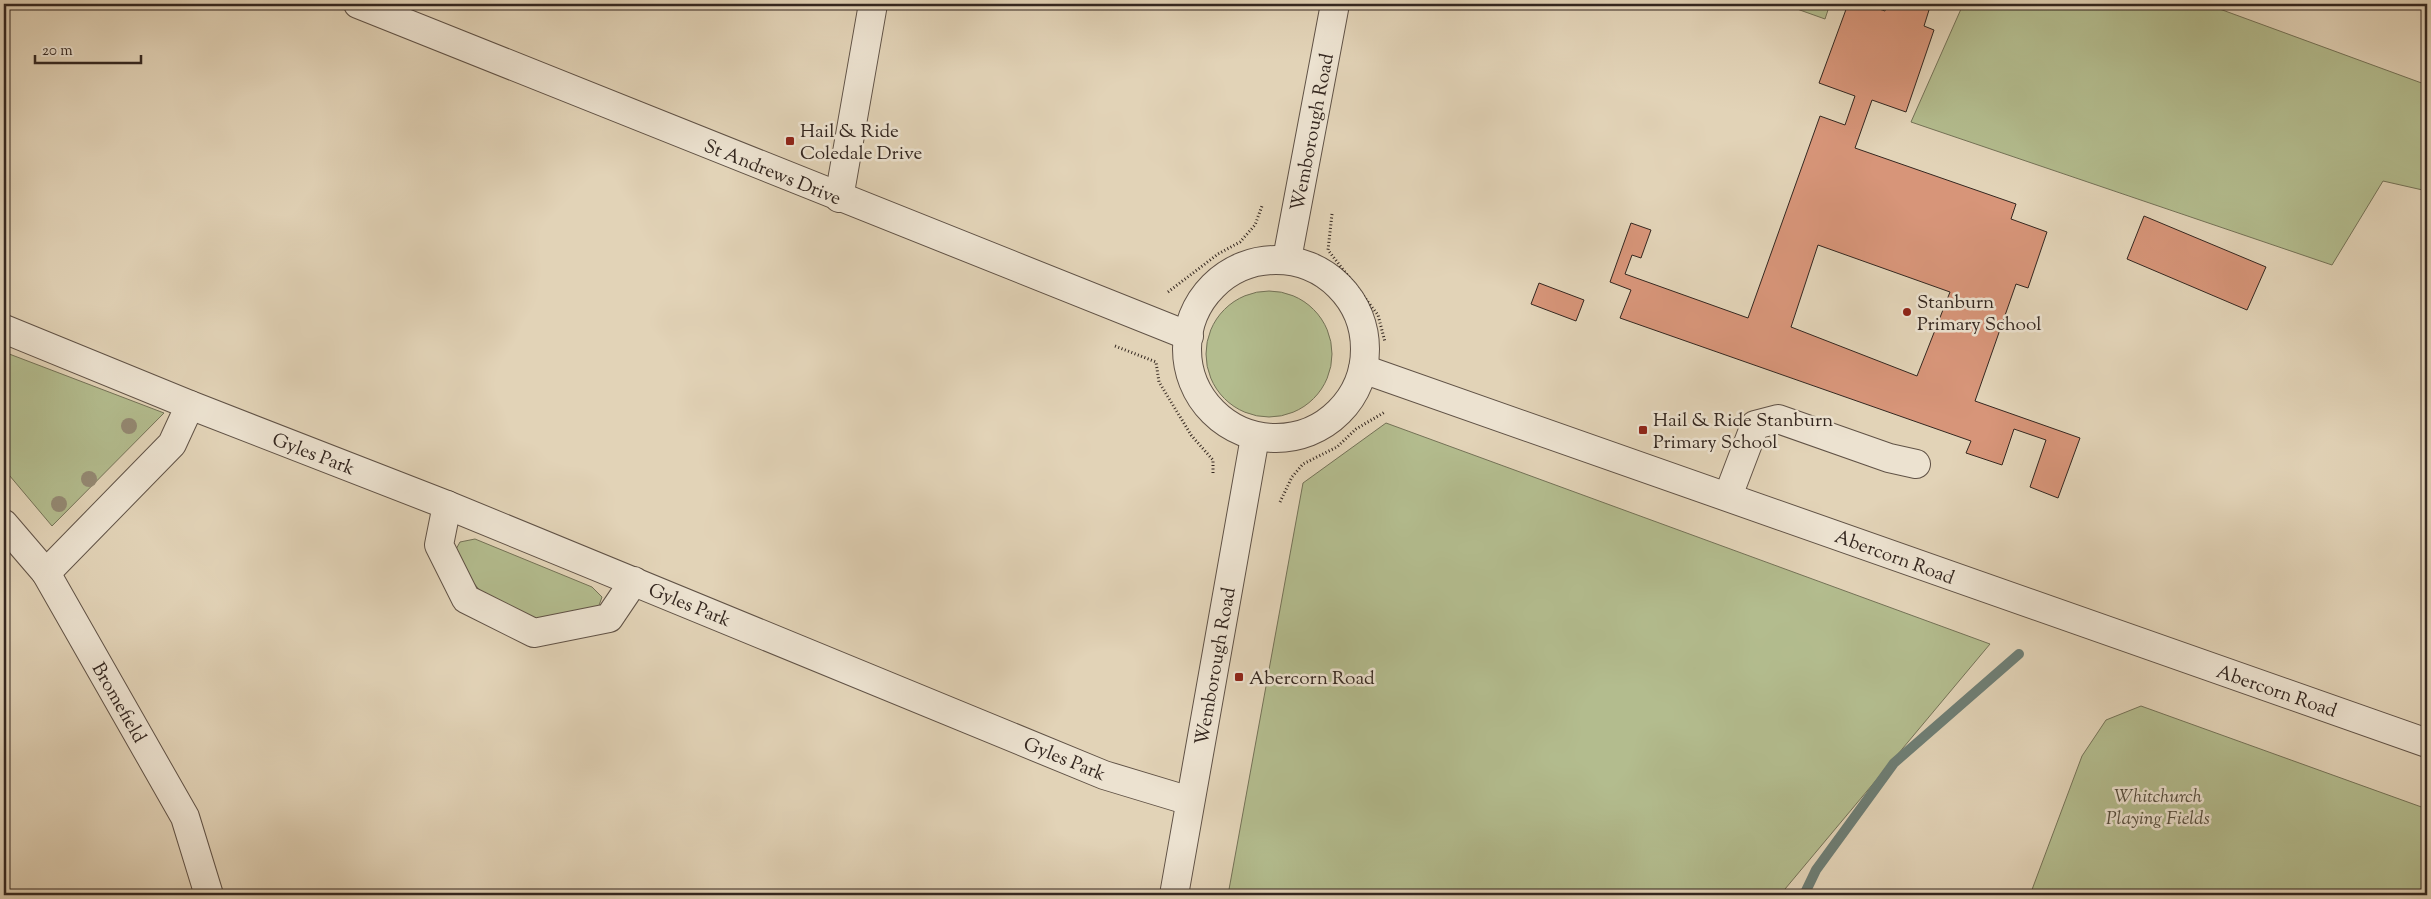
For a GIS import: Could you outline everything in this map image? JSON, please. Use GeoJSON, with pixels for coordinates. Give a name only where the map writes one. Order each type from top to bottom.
{"type":"FeatureCollection","features":[{"type":"Feature","properties":{"kind":"street","name":"St Andrews Drive"},"geometry":{"type":"LineString","coordinates":[[358,4],[839,198],[1189,336]]}},
{"type":"Feature","properties":{"kind":"street"},"geometry":{"type":"LineString","coordinates":[[839,198],[874,4]]}},
{"type":"Feature","properties":{"kind":"street","name":"Wemborough Road"},"geometry":{"type":"LineString","coordinates":[[1287,259],[1335,4]]}},
{"type":"Feature","properties":{"kind":"street"},"geometry":{"type":"LineString","coordinates":[[1270,259],[1287,259],[1322,272],[1343,290],[1358,314],[1365,342],[1363,370],[1352,396],[1334,418],[1310,432],[1283,439],[1254,437],[1227,426],[1205,405],[1190,379],[1185,350],[1189,336],[1202,297],[1220,278],[1244,265],[1270,259]]}},
{"type":"Feature","properties":{"kind":"street","name":"Gyles Park"},"geometry":{"type":"LineString","coordinates":[[4,329],[190,405],[447,505],[1104,775],[1190,801]]}},
{"type":"Feature","properties":{"kind":"street","name":"Abercorn Road"},"geometry":{"type":"LineString","coordinates":[[1363,370],[1728,496],[1948,576],[2427,743]]}},
{"type":"Feature","properties":{"kind":"street"},"geometry":{"type":"LineString","coordinates":[[46,573],[172,444],[190,405]]}},
{"type":"Feature","properties":{"kind":"street"},"geometry":{"type":"LineString","coordinates":[[1728,496],[1755,425],[1778,419],[1889,458],[1916,464]]}},
{"type":"Feature","properties":{"kind":"street","name":"Wemborough Road"},"geometry":{"type":"LineString","coordinates":[[1174,895],[1254,437]]}},
{"type":"Feature","properties":{"kind":"street"},"geometry":{"type":"LineString","coordinates":[[447,505],[439,545],[466,599],[534,633],[609,618],[634,581]]}},
{"type":"Feature","properties":{"kind":"street","name":"Bromefield"},"geometry":{"type":"LineString","coordinates":[[4,524],[46,573],[185,817],[209,895]]}},
{"type":"Feature","properties":{"kind":"path"},"geometry":{"type":"LineString","coordinates":[[1159,291],[1166,294],[1218,254],[1240,242],[1255,225],[1264,200]]}},
{"type":"Feature","properties":{"kind":"path"},"geometry":{"type":"LineString","coordinates":[[1332,214],[1328,250],[1378,315],[1385,341],[1390,349]]}},
{"type":"Feature","properties":{"kind":"path"},"geometry":{"type":"LineString","coordinates":[[1115,346],[1156,362],[1159,382],[1190,435],[1213,460],[1214,479]]}},
{"type":"Feature","properties":{"kind":"path"},"geometry":{"type":"LineString","coordinates":[[1280,502],[1292,477],[1303,464],[1337,447],[1356,429],[1388,410]]}},
{"type":"Feature","properties":{"kind":"green space"},"geometry":{"type":"Polygon","coordinates":[[[1783,4],[1830,4],[1825,19],[1783,4]]]}},
{"type":"Feature","properties":{"kind":"green space"},"geometry":{"type":"Polygon","coordinates":[[[1948,4],[2206,4],[2427,85],[2427,191],[2383,181],[2332,265],[1911,122],[1961,9],[1948,4]]]}},
{"type":"Feature","properties":{"kind":"green space"},"geometry":{"type":"Polygon","coordinates":[[[1269,291],[1293,296],[1314,309],[1327,330],[1332,354],[1327,378],[1314,399],[1293,412],[1269,417],[1245,412],[1224,399],[1211,378],[1206,354],[1211,330],[1224,309],[1245,296],[1269,291]]]}},
{"type":"Feature","properties":{"kind":"green space"},"geometry":{"type":"Polygon","coordinates":[[[4,352],[164,413],[52,526],[4,469],[4,352]]]}},
{"type":"Feature","properties":{"kind":"green space"},"geometry":{"type":"Polygon","coordinates":[[[1386,423],[1990,644],[1780,895],[1228,895],[1303,483],[1386,423]]]}},
{"type":"Feature","properties":{"kind":"green space"},"geometry":{"type":"Polygon","coordinates":[[[475,539],[592,587],[602,597],[597,611],[539,621],[488,600],[466,574],[455,551],[460,542],[475,539]]]}},
{"type":"Feature","properties":{"kind":"green space","name":"Whitchurch Playing Fields"},"geometry":{"type":"Polygon","coordinates":[[[2141,706],[2427,809],[2427,895],[2030,895],[2082,756],[2106,720],[2141,706]]]}},
{"type":"Feature","properties":{"kind":"building"},"geometry":{"type":"Polygon","coordinates":[[[1848,4],[1864,4],[1885,11],[1887,4],[1911,4],[1929,10],[1924,26],[1934,30],[1906,112],[1872,100],[1855,148],[2016,204],[2011,219],[2047,232],[2028,288],[2016,284],[1975,401],[2080,438],[2058,498],[2030,487],[2046,440],[2014,429],[2002,465],[1966,453],[1971,441],[1620,318],[1631,290],[1610,282],[1631,223],[1651,230],[1641,258],[1632,255],[1625,274],[1748,318],[1820,116],[1845,125],[1855,96],[1819,83],[1848,4]],[[1818,245],[1791,327],[1917,376],[1950,292],[1818,245]]]}},
{"type":"Feature","properties":{"kind":"building"},"geometry":{"type":"Polygon","coordinates":[[[2144,216],[2266,267],[2247,310],[2127,259],[2144,216]]]}},
{"type":"Feature","properties":{"kind":"building"},"geometry":{"type":"Polygon","coordinates":[[[1539,283],[1584,300],[1576,321],[1531,304],[1539,283]]]}},
{"type":"Feature","properties":{"kind":"waterway"},"geometry":{"type":"LineString","coordinates":[[1804,895],[1816,870],[1894,763],[2019,654]]}},
{"type":"Feature","properties":{"kind":"place","name":"Hail & Ride Coledale Drive"},"geometry":{"type":"Point","coordinates":[790,141]}},
{"type":"Feature","properties":{"kind":"place","name":"Stanburn Primary School"},"geometry":{"type":"Point","coordinates":[1907,312]}},
{"type":"Feature","properties":{"kind":"place","name":"Hail & Ride Stanburn Primary School"},"geometry":{"type":"Point","coordinates":[1643,430]}},
{"type":"Feature","properties":{"kind":"place","name":"Abercorn Road"},"geometry":{"type":"Point","coordinates":[1239,677]}}]}
